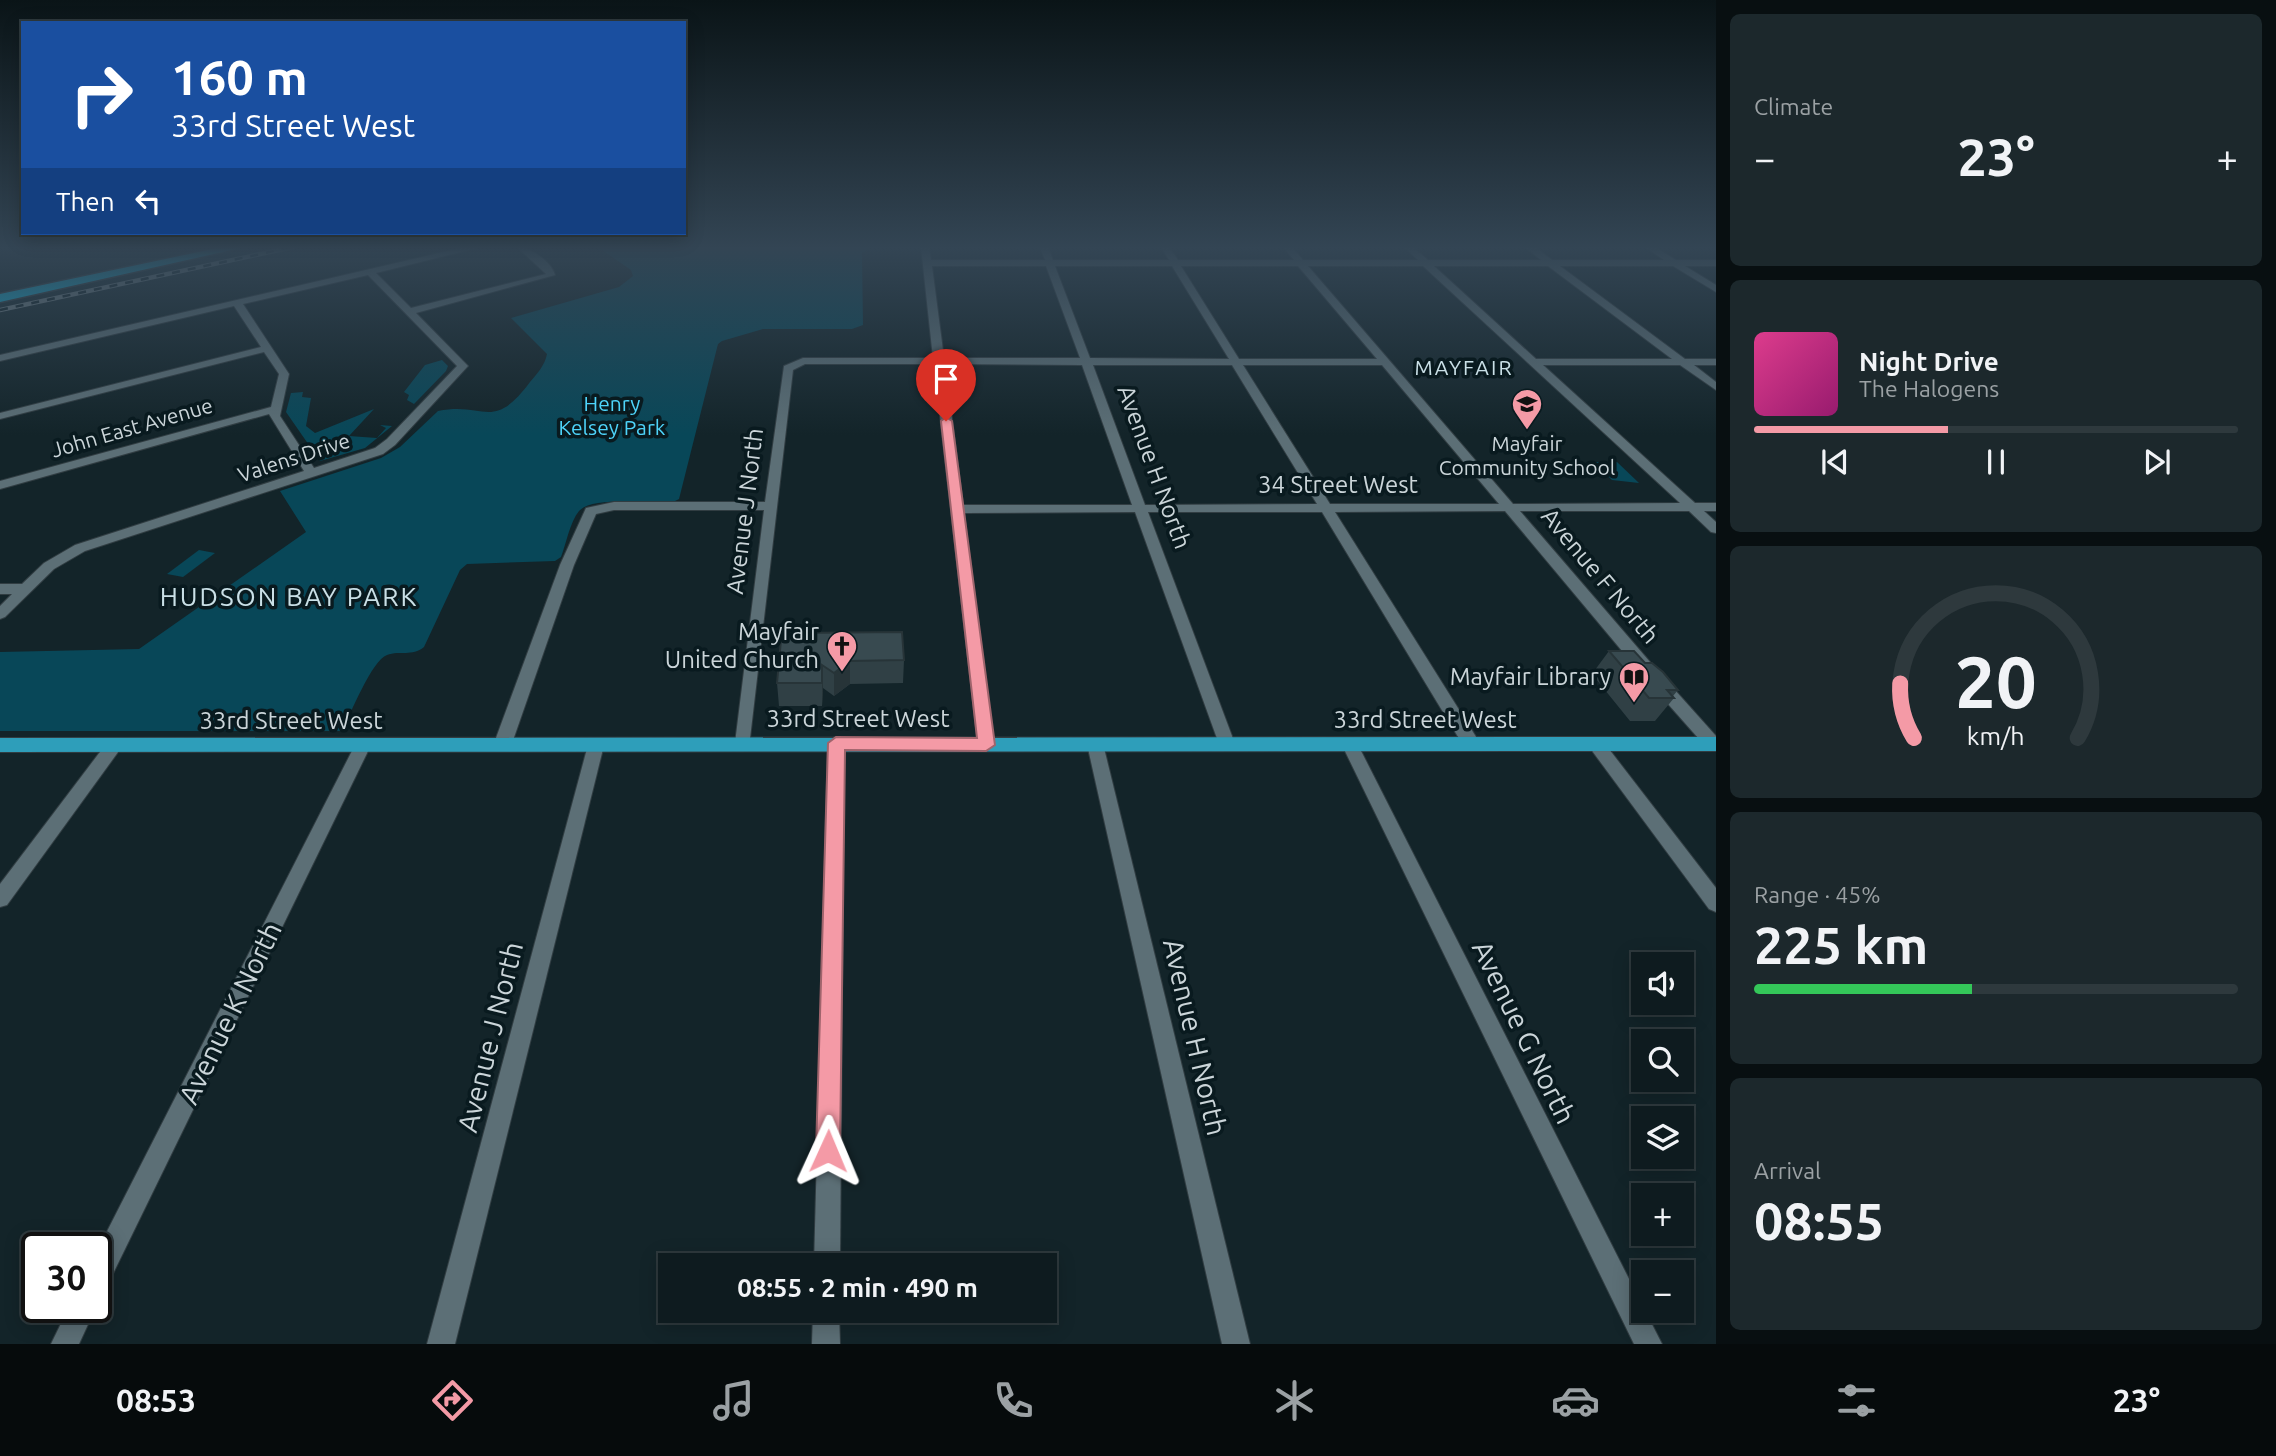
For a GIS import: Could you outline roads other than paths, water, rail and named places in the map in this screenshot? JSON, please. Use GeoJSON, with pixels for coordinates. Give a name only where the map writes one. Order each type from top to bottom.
{"type":"FeatureCollection","features":[{"type":"Feature","properties":{"kind":"main road","name":"33rd Street West"},"geometry":{"type":"LineString","coordinates":[[0,745],[1714,744]]}},
{"type":"Feature","properties":{"kind":"street"},"geometry":{"type":"LineString","coordinates":[[0,359],[209,310]]}},
{"type":"Feature","properties":{"kind":"street"},"geometry":{"type":"LineString","coordinates":[[241,310],[284,374],[274,416],[311,473]]}},
{"type":"Feature","properties":{"kind":"street"},"geometry":{"type":"LineString","coordinates":[[411,311],[416,310]]}},
{"type":"Feature","properties":{"kind":"street"},"geometry":{"type":"LineString","coordinates":[[933,310],[986,745]]}},
{"type":"Feature","properties":{"kind":"street","name":"Avenue H North"},"geometry":{"type":"LineString","coordinates":[[1068,310],[1227,744]]}},
{"type":"Feature","properties":{"kind":"street"},"geometry":{"type":"LineString","coordinates":[[1204,310],[1472,745]]}},
{"type":"Feature","properties":{"kind":"street","name":"Avenue F North"},"geometry":{"type":"LineString","coordinates":[[1340,310],[1714,744]]}},
{"type":"Feature","properties":{"kind":"street"},"geometry":{"type":"LineString","coordinates":[[1475,310],[1716,529]]}},
{"type":"Feature","properties":{"kind":"street"},"geometry":{"type":"LineString","coordinates":[[1612,310],[1716,387]]}},
{"type":"Feature","properties":{"kind":"street","name":"Valens Drive"},"geometry":{"type":"LineString","coordinates":[[0,614],[23,589],[59,560],[92,543],[386,447],[461,370],[462,362],[411,311]]}},
{"type":"Feature","properties":{"kind":"street"},"geometry":{"type":"LineString","coordinates":[[0,416],[267,348]]}},
{"type":"Feature","properties":{"kind":"street","name":"Avenue J North"},"geometry":{"type":"LineString","coordinates":[[743,743],[788,368],[803,361],[938,361]]}},
{"type":"Feature","properties":{"kind":"street"},"geometry":{"type":"LineString","coordinates":[[938,361],[1385,362]]}},
{"type":"Feature","properties":{"kind":"street"},"geometry":{"type":"LineString","coordinates":[[1532,362],[1716,362]]}},
{"type":"Feature","properties":{"kind":"street","name":"John East Avenue"},"geometry":{"type":"LineString","coordinates":[[0,485],[275,409]]}},
{"type":"Feature","properties":{"kind":"street"},"geometry":{"type":"LineString","coordinates":[[502,746],[567,565],[591,511],[614,506],[771,506]]}},
{"type":"Feature","properties":{"kind":"street","name":"34 Street West"},"geometry":{"type":"LineString","coordinates":[[959,509],[1716,507]]}},
{"type":"Feature","properties":{"kind":"street"},"geometry":{"type":"LineString","coordinates":[[0,589],[23,589]]}},
{"type":"Feature","properties":{"kind":"street"},"geometry":{"type":"LineString","coordinates":[[827,1253],[836,743]]}},
{"type":"Feature","properties":{"kind":"street"},"geometry":{"type":"LineString","coordinates":[[0,900],[115,744]]}},
{"type":"Feature","properties":{"kind":"street","name":"Avenue H North"},"geometry":{"type":"LineString","coordinates":[[1095,744],[1236,1344]]}},
{"type":"Feature","properties":{"kind":"street"},"geometry":{"type":"LineString","coordinates":[[1596,744],[1716,903]]}},
{"type":"Feature","properties":{"kind":"street","name":"Avenue K North"},"geometry":{"type":"LineString","coordinates":[[112,1249],[363,745]]}},
{"type":"Feature","properties":{"kind":"street","name":"Avenue J North"},"geometry":{"type":"LineString","coordinates":[[441,1344],[596,745]]}},
{"type":"Feature","properties":{"kind":"street","name":"Avenue G North"},"geometry":{"type":"LineString","coordinates":[[1350,745],[1648,1344]]}},
{"type":"Feature","properties":{"kind":"street"},"geometry":{"type":"LineString","coordinates":[[65,1344],[75,1323]]}},
{"type":"Feature","properties":{"kind":"street"},"geometry":{"type":"LineString","coordinates":[[825,1344],[826,1323]]}},
{"type":"Feature","properties":{"kind":"place","name":"Mayfair Community School"},"geometry":{"type":"Point","coordinates":[1527,431]}},
{"type":"Feature","properties":{"kind":"place","name":"Mayfair United Church"},"geometry":{"type":"Point","coordinates":[842,673]}},
{"type":"Feature","properties":{"kind":"place","name":"Mayfair Library"},"geometry":{"type":"Point","coordinates":[1634,704]}},
{"type":"Feature","properties":{"kind":"district","name":"MAYFAIR"},"geometry":{"type":"Point","coordinates":[1464,368]}},
{"type":"Feature","properties":{"kind":"district","name":"HUDSON BAY PARK"},"geometry":{"type":"Point","coordinates":[289,597]}},
{"type":"Feature","properties":{"kind":"park label","name":"Henry Kelsey Park"},"geometry":{"type":"Point","coordinates":[612,416]}}]}
